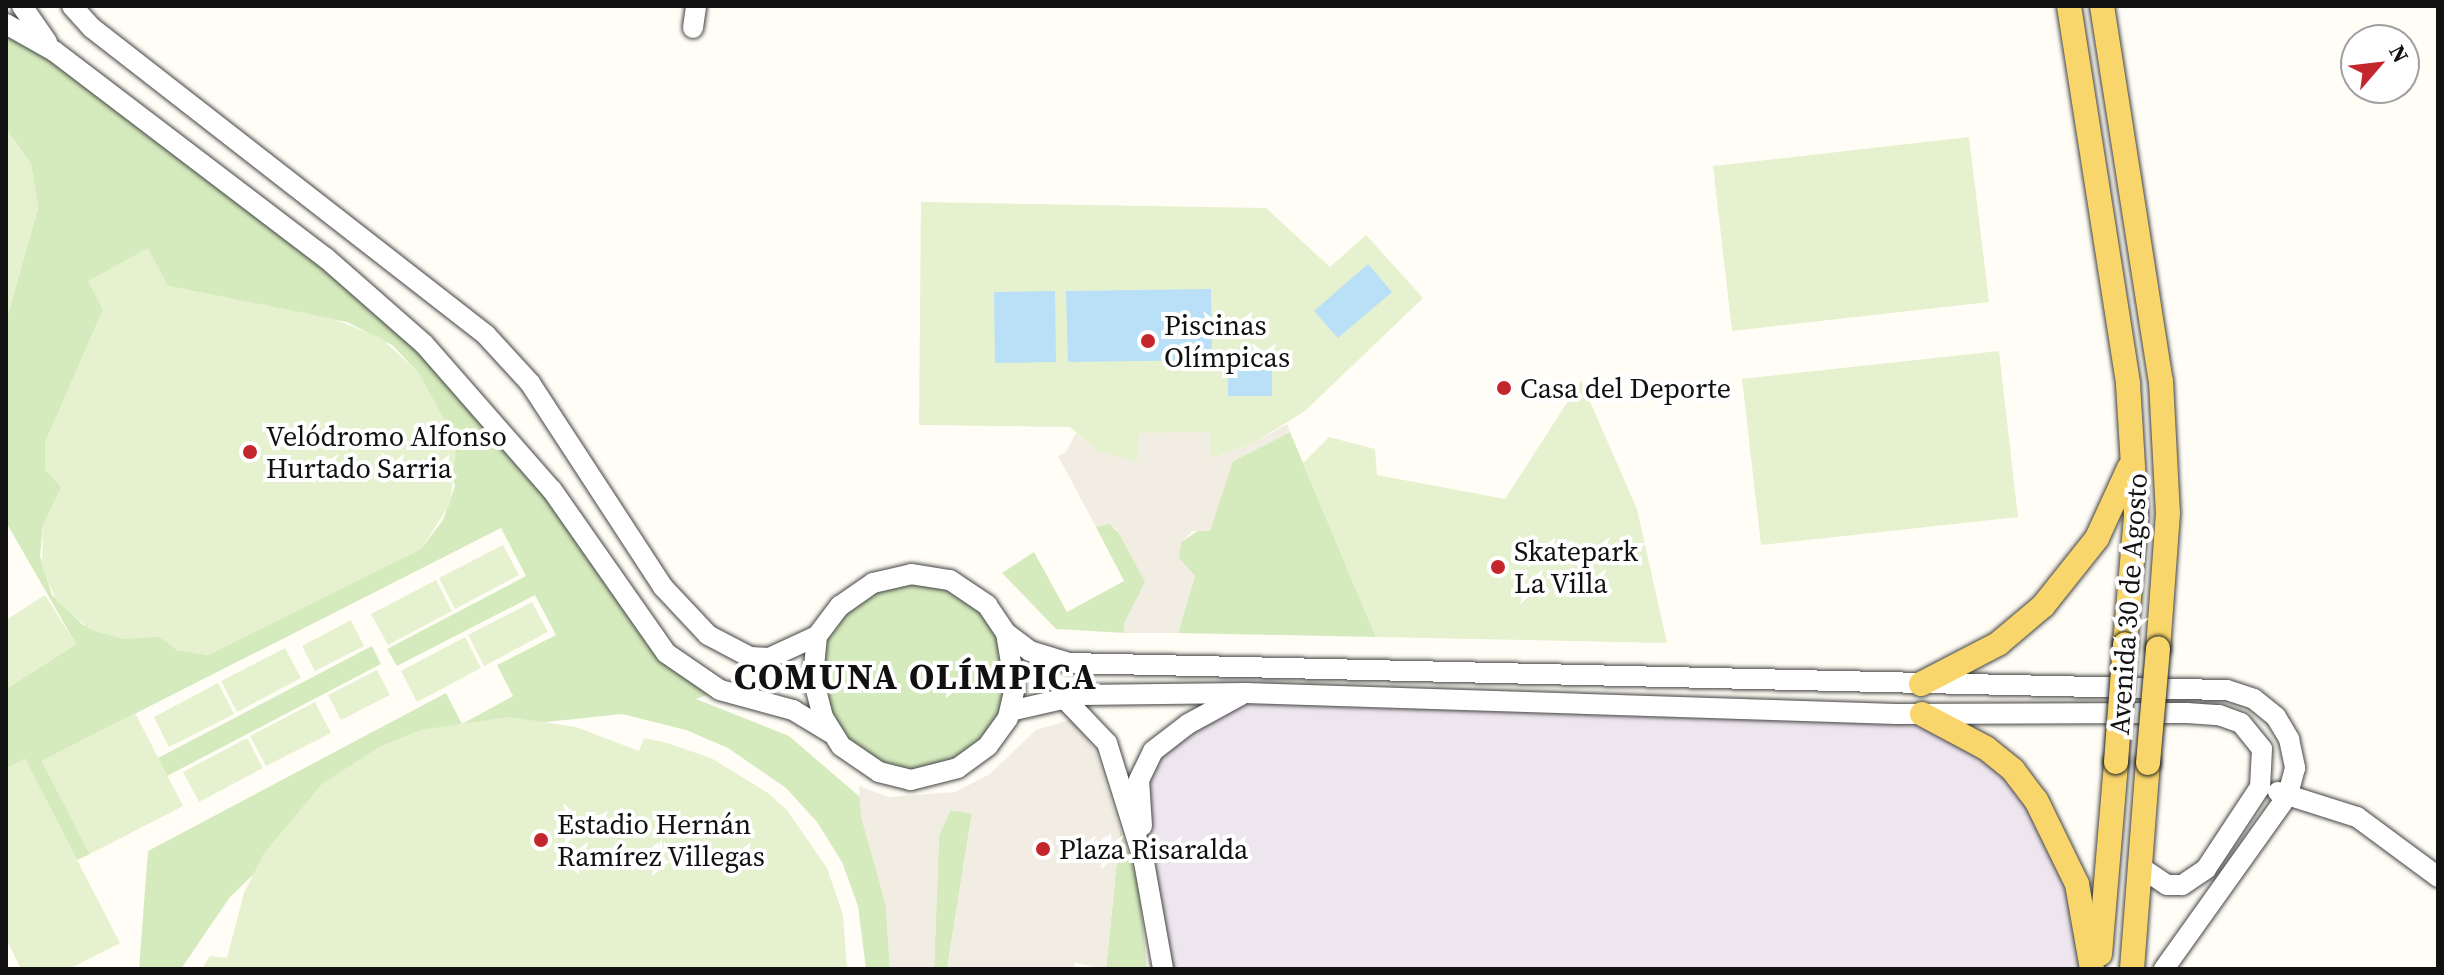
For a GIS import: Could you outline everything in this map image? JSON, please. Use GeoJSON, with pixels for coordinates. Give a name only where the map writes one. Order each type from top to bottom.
{"type":"FeatureCollection","features":[{"type":"Feature","properties":{"kind":"main road","name":"Avenida 30 de Agosto"},"geometry":{"type":"LineString","coordinates":[[2069,6],[2128,384],[2136,516],[2099,969]]}},
{"type":"Feature","properties":{"kind":"main road","name":"Avenida 30 de Agosto"},"geometry":{"type":"LineString","coordinates":[[2102,6],[2162,396],[2168,513],[2132,969]]}},
{"type":"Feature","properties":{"kind":"main road"},"geometry":{"type":"LineString","coordinates":[[1921,684],[1998,644],[2063,585],[2104,525],[2133,458]]}},
{"type":"Feature","properties":{"kind":"main road"},"geometry":{"type":"LineString","coordinates":[[1922,714],[1986,748],[2013,770],[2036,800],[2077,884],[2092,969]]}},
{"type":"Feature","properties":{"kind":"street"},"geometry":{"type":"LineString","coordinates":[[22,6],[54,51]]}},
{"type":"Feature","properties":{"kind":"street"},"geometry":{"type":"LineString","coordinates":[[72,6],[136,62],[419,278],[496,346],[530,383],[663,587],[708,635],[750,657],[769,658],[817,636],[855,592],[911,574],[950,580],[969,590],[1006,633],[1030,651],[1069,663],[2227,690],[2254,699],[2276,717],[2289,739],[2295,768],[2288,795],[2164,969]]}},
{"type":"Feature","properties":{"kind":"street"},"geometry":{"type":"LineString","coordinates":[[693,28],[696,6]]}},
{"type":"Feature","properties":{"kind":"street"},"geometry":{"type":"LineString","coordinates":[[6,24],[54,51],[326,258],[424,344],[552,490],[666,653],[720,690],[772,702],[831,733],[853,757],[879,772],[926,778],[975,757],[1002,731],[1015,687],[1006,633]]}},
{"type":"Feature","properties":{"kind":"street"},"geometry":{"type":"LineString","coordinates":[[817,636],[813,678],[831,733]]}},
{"type":"Feature","properties":{"kind":"street"},"geometry":{"type":"LineString","coordinates":[[1010,711],[1064,698],[1245,693],[1922,714],[2219,715],[2241,723],[2262,749],[2260,787],[2194,879],[2182,885],[2153,880],[2139,855]]}},
{"type":"Feature","properties":{"kind":"street"},"geometry":{"type":"LineString","coordinates":[[1163,969],[1144,862],[1139,780],[1145,763],[1167,737],[1245,693]]}},
{"type":"Feature","properties":{"kind":"street"},"geometry":{"type":"LineString","coordinates":[[1064,698],[1107,743],[1144,862]]}},
{"type":"Feature","properties":{"kind":"street"},"geometry":{"type":"LineString","coordinates":[[2260,787],[2357,817],[2438,877]]}},
{"type":"Feature","properties":{"kind":"shaded area"},"geometry":{"type":"Polygon","coordinates":[[[1287,424],[1290,432],[1233,461],[1210,531],[1193,531],[1181,542],[1179,558],[1195,576],[1178,633],[1125,633],[1124,624],[1145,582],[1116,528],[1108,524],[1096,527],[1058,456],[1066,452],[1076,433],[1097,451],[1137,462],[1139,433],[1209,432],[1211,459],[1250,445],[1287,424]]]}},
{"type":"Feature","properties":{"kind":"shaded area"},"geometry":{"type":"Polygon","coordinates":[[[1245,693],[1922,714],[1986,748],[2058,838],[2092,969],[1163,969],[1144,862],[1145,763],[1245,693]]]}},
{"type":"Feature","properties":{"kind":"shaded area","name":"Plaza Risaralda"},"geometry":{"type":"Polygon","coordinates":[[[1073,719],[1096,753],[1120,830],[1106,969],[1075,963],[1074,969],[947,969],[972,814],[951,810],[939,835],[934,969],[890,969],[886,906],[861,817],[859,786],[888,797],[955,792],[990,774],[1036,730],[1073,719]]]}},
{"type":"Feature","properties":{"kind":"green space"},"geometry":{"type":"Polygon","coordinates":[[[6,24],[326,258],[469,390],[633,613],[720,690],[696,699],[789,736],[860,797],[886,906],[890,969],[866,969],[858,906],[842,862],[817,822],[786,788],[728,748],[686,730],[622,714],[536,723],[277,852],[230,897],[181,969],[139,969],[148,851],[446,693],[462,724],[513,696],[497,665],[556,635],[535,595],[397,666],[387,649],[526,576],[501,528],[42,761],[90,854],[77,860],[25,759],[6,769],[6,689],[76,644],[6,522],[6,321],[38,208],[31,164],[6,129],[6,24]],[[168,286],[103,310],[45,443],[45,469],[62,487],[43,525],[40,556],[52,595],[83,625],[160,637],[177,650],[208,655],[421,549],[443,520],[455,486],[418,372],[392,345],[347,322],[168,286]]]}},
{"type":"Feature","properties":{"kind":"green space"},"geometry":{"type":"Polygon","coordinates":[[[6,129],[31,164],[38,208],[6,321],[6,129]]]}},
{"type":"Feature","properties":{"kind":"green space"},"geometry":{"type":"Polygon","coordinates":[[[1969,137],[1989,302],[1732,331],[1713,166],[1969,137]]]}},
{"type":"Feature","properties":{"kind":"green space","name":"Piscinas Olímpicas"},"geometry":{"type":"Polygon","coordinates":[[[921,202],[1266,208],[1330,267],[1366,235],[1423,298],[1305,411],[1250,445],[1210,459],[1208,432],[1137,462],[1097,451],[1070,427],[919,425],[921,202]]]}},
{"type":"Feature","properties":{"kind":"green space","name":"Velódromo Alfonso Hurtado Sarria"},"geometry":{"type":"Polygon","coordinates":[[[148,248],[168,286],[334,319],[381,338],[418,372],[452,433],[456,451],[450,504],[421,549],[208,655],[177,650],[159,637],[124,639],[91,630],[57,602],[42,567],[43,525],[61,487],[45,469],[45,443],[103,310],[88,281],[148,248]]]}},
{"type":"Feature","properties":{"kind":"green space"},"geometry":{"type":"Polygon","coordinates":[[[1999,351],[2018,517],[1761,545],[1742,379],[1999,351]]]}},
{"type":"Feature","properties":{"kind":"green space","name":"Skatepark La Villa"},"geometry":{"type":"Polygon","coordinates":[[[1581,381],[1637,509],[1667,643],[1376,637],[1303,463],[1329,437],[1375,449],[1377,475],[1505,499],[1581,381]]]}},
{"type":"Feature","properties":{"kind":"green space"},"geometry":{"type":"Polygon","coordinates":[[[1290,432],[1376,637],[1178,633],[1195,576],[1178,558],[1181,542],[1201,529],[1233,461],[1290,432]]]}},
{"type":"Feature","properties":{"kind":"green space"},"geometry":{"type":"Polygon","coordinates":[[[1109,523],[1120,534],[1146,582],[1124,624],[1125,633],[1056,629],[1002,573],[1034,552],[1067,612],[1124,581],[1096,527],[1109,523]]]}},
{"type":"Feature","properties":{"kind":"green space"},"geometry":{"type":"Polygon","coordinates":[[[503,545],[519,575],[455,609],[439,578],[503,545]]]}},
{"type":"Feature","properties":{"kind":"green space"},"geometry":{"type":"Polygon","coordinates":[[[911,574],[987,605],[1015,687],[988,746],[911,780],[841,746],[813,658],[840,606],[911,574]]]}},
{"type":"Feature","properties":{"kind":"green space"},"geometry":{"type":"Polygon","coordinates":[[[436,580],[452,611],[388,645],[371,614],[436,580]]]}},
{"type":"Feature","properties":{"kind":"green space"},"geometry":{"type":"Polygon","coordinates":[[[45,595],[76,644],[6,689],[6,620],[45,595]]]}},
{"type":"Feature","properties":{"kind":"green space"},"geometry":{"type":"Polygon","coordinates":[[[532,602],[548,632],[484,666],[468,635],[532,602]]]}},
{"type":"Feature","properties":{"kind":"green space"},"geometry":{"type":"Polygon","coordinates":[[[351,620],[364,646],[315,671],[302,646],[351,620]]]}},
{"type":"Feature","properties":{"kind":"green space"},"geometry":{"type":"Polygon","coordinates":[[[465,637],[481,668],[417,702],[401,671],[465,637]]]}},
{"type":"Feature","properties":{"kind":"green space"},"geometry":{"type":"Polygon","coordinates":[[[372,646],[381,664],[167,776],[158,758],[372,646]]]}},
{"type":"Feature","properties":{"kind":"green space"},"geometry":{"type":"Polygon","coordinates":[[[285,648],[301,678],[237,712],[221,681],[285,648]]]}},
{"type":"Feature","properties":{"kind":"green space"},"geometry":{"type":"Polygon","coordinates":[[[377,670],[390,695],[341,720],[328,695],[377,670]]]}},
{"type":"Feature","properties":{"kind":"green space"},"geometry":{"type":"Polygon","coordinates":[[[218,683],[234,714],[169,747],[154,717],[218,683]]]}},
{"type":"Feature","properties":{"kind":"green space"},"geometry":{"type":"Polygon","coordinates":[[[315,702],[331,733],[266,766],[250,736],[315,702]]]}},
{"type":"Feature","properties":{"kind":"green space"},"geometry":{"type":"Polygon","coordinates":[[[135,713],[183,806],[90,854],[42,761],[135,713]]]}},
{"type":"Feature","properties":{"kind":"green space","name":"Estadio Hernán Ramírez Villegas"},"geometry":{"type":"Polygon","coordinates":[[[509,717],[576,727],[639,751],[644,738],[667,743],[711,758],[768,793],[787,810],[827,868],[843,915],[847,969],[202,969],[210,956],[227,958],[244,893],[264,853],[322,784],[379,747],[420,730],[509,717]]]}},
{"type":"Feature","properties":{"kind":"green space"},"geometry":{"type":"Polygon","coordinates":[[[247,738],[263,768],[199,802],[183,772],[247,738]]]}},
{"type":"Feature","properties":{"kind":"green space"},"geometry":{"type":"Polygon","coordinates":[[[25,759],[120,943],[69,969],[21,969],[6,939],[6,769],[25,759]]]}},
{"type":"Feature","properties":{"kind":"green space"},"geometry":{"type":"Polygon","coordinates":[[[950,810],[972,813],[947,969],[934,969],[939,835],[950,810]]]}},
{"type":"Feature","properties":{"kind":"green space"},"geometry":{"type":"Polygon","coordinates":[[[1120,830],[1139,885],[1147,969],[1106,969],[1120,830]]]}},
{"type":"Feature","properties":{"kind":"water"},"geometry":{"type":"Polygon","coordinates":[[[1368,264],[1392,292],[1338,338],[1314,311],[1368,264]]]}},
{"type":"Feature","properties":{"kind":"water"},"geometry":{"type":"Polygon","coordinates":[[[1211,289],[1212,360],[1068,362],[1066,291],[1211,289]]]}},
{"type":"Feature","properties":{"kind":"water"},"geometry":{"type":"Polygon","coordinates":[[[1055,291],[1056,362],[995,363],[994,292],[1055,291]]]}},
{"type":"Feature","properties":{"kind":"water"},"geometry":{"type":"Polygon","coordinates":[[[1228,350],[1272,351],[1272,396],[1228,396],[1228,350]]]}},
{"type":"Feature","properties":{"kind":"place","name":"Piscinas Olímpicas"},"geometry":{"type":"Point","coordinates":[1148,341]}},
{"type":"Feature","properties":{"kind":"place","name":"Casa del Deporte"},"geometry":{"type":"Point","coordinates":[1504,388]}},
{"type":"Feature","properties":{"kind":"place","name":"Velódromo Alfonso Hurtado Sarria"},"geometry":{"type":"Point","coordinates":[250,452]}},
{"type":"Feature","properties":{"kind":"place","name":"Skatepark La Villa"},"geometry":{"type":"Point","coordinates":[1498,567]}},
{"type":"Feature","properties":{"kind":"place","name":"Estadio Hernán Ramírez Villegas"},"geometry":{"type":"Point","coordinates":[541,840]}},
{"type":"Feature","properties":{"kind":"place","name":"Plaza Risaralda"},"geometry":{"type":"Point","coordinates":[1043,849]}},
{"type":"Feature","properties":{"kind":"district","name":"COMUNA OLÍMPICA"},"geometry":{"type":"Point","coordinates":[916,677]}}]}
